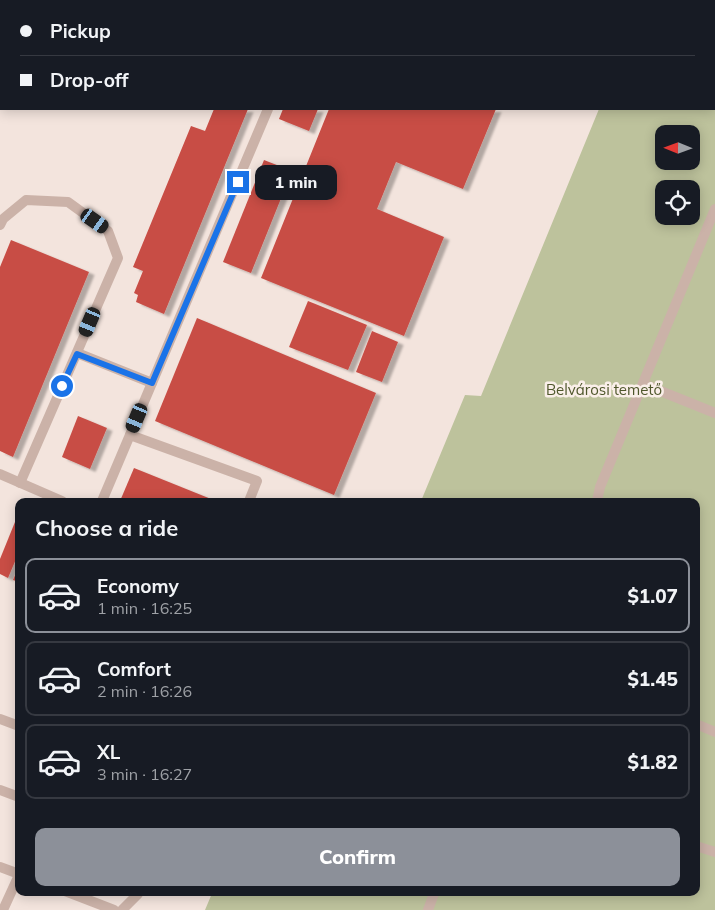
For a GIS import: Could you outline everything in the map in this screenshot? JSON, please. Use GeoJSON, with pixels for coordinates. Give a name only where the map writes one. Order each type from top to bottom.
{"type":"FeatureCollection","features":[{"type":"Feature","properties":{"kind":"lane"},"geometry":{"type":"LineString","coordinates":[[103,498],[268,110]]}},
{"type":"Feature","properties":{"kind":"lane"},"geometry":{"type":"LineString","coordinates":[[0,225],[3,219],[26,200],[68,202],[108,231],[118,258],[20,483]]}},
{"type":"Feature","properties":{"kind":"lane"},"geometry":{"type":"LineString","coordinates":[[598,498],[600,487],[715,209]]}},
{"type":"Feature","properties":{"kind":"lane"},"geometry":{"type":"LineString","coordinates":[[77,354],[152,383]]}},
{"type":"Feature","properties":{"kind":"lane"},"geometry":{"type":"LineString","coordinates":[[643,384],[715,413]]}},
{"type":"Feature","properties":{"kind":"lane"},"geometry":{"type":"LineString","coordinates":[[130,435],[258,482],[250,498]]}},
{"type":"Feature","properties":{"kind":"lane"},"geometry":{"type":"LineString","coordinates":[[0,474],[55,498]]}},
{"type":"Feature","properties":{"kind":"lane"},"geometry":{"type":"LineString","coordinates":[[0,719],[15,725]]}},
{"type":"Feature","properties":{"kind":"lane"},"geometry":{"type":"LineString","coordinates":[[700,726],[715,732]]}},
{"type":"Feature","properties":{"kind":"lane"},"geometry":{"type":"LineString","coordinates":[[0,790],[15,796]]}},
{"type":"Feature","properties":{"kind":"lane"},"geometry":{"type":"LineString","coordinates":[[700,847],[715,852]]}},
{"type":"Feature","properties":{"kind":"lane"},"geometry":{"type":"LineString","coordinates":[[0,867],[15,873]]}},
{"type":"Feature","properties":{"kind":"lane"},"geometry":{"type":"LineString","coordinates":[[3,910],[15,883]]}},
{"type":"Feature","properties":{"kind":"lane"},"geometry":{"type":"LineString","coordinates":[[78,896],[114,910]]}},
{"type":"Feature","properties":{"kind":"lane"},"geometry":{"type":"LineString","coordinates":[[122,910],[136,896]]}},
{"type":"Feature","properties":{"kind":"lane"},"geometry":{"type":"LineString","coordinates":[[428,910],[433,896]]}},
{"type":"Feature","properties":{"kind":"green space","name":"Belvárosi temető"},"geometry":{"type":"Polygon","coordinates":[[[599,110],[715,110],[715,910],[205,910],[211,896],[700,896],[700,498],[422,498],[465,395],[481,396],[599,110]]]}},
{"type":"Feature","properties":{"kind":"building"},"geometry":{"type":"Polygon","coordinates":[[[214,110],[248,110],[164,314],[136,302],[138,295],[134,293],[143,271],[133,267],[191,126],[205,131],[214,110]]]}},
{"type":"Feature","properties":{"kind":"building"},"geometry":{"type":"Polygon","coordinates":[[[283,110],[318,110],[309,131],[279,119],[283,110]]]}},
{"type":"Feature","properties":{"kind":"building"},"geometry":{"type":"Polygon","coordinates":[[[329,110],[496,110],[463,189],[396,162],[377,209],[444,237],[404,336],[261,278],[329,110]]]}},
{"type":"Feature","properties":{"kind":"building"},"geometry":{"type":"Polygon","coordinates":[[[264,160],[292,171],[251,273],[223,262],[264,160]]]}},
{"type":"Feature","properties":{"kind":"building"},"geometry":{"type":"Polygon","coordinates":[[[11,240],[89,272],[13,457],[0,451],[0,267],[11,240]]]}},
{"type":"Feature","properties":{"kind":"building"},"geometry":{"type":"Polygon","coordinates":[[[308,301],[367,325],[348,370],[289,347],[308,301]]]}},
{"type":"Feature","properties":{"kind":"building"},"geometry":{"type":"Polygon","coordinates":[[[197,318],[376,393],[334,495],[155,421],[197,318]]]}},
{"type":"Feature","properties":{"kind":"building"},"geometry":{"type":"Polygon","coordinates":[[[372,331],[398,342],[382,382],[356,372],[372,331]]]}},
{"type":"Feature","properties":{"kind":"building"},"geometry":{"type":"Polygon","coordinates":[[[78,416],[107,428],[90,469],[62,457],[78,416]]]}},
{"type":"Feature","properties":{"kind":"building"},"geometry":{"type":"Polygon","coordinates":[[[134,468],[209,498],[121,498],[134,468]]]}},
{"type":"Feature","properties":{"kind":"building"},"geometry":{"type":"Polygon","coordinates":[[[15,522],[15,561],[8,578],[0,574],[0,559],[15,522]]]}},
{"type":"Feature","properties":{"kind":"route"},"geometry":{"type":"LineString","coordinates":[[62,386],[77,354],[152,383],[238,182]]}}]}
